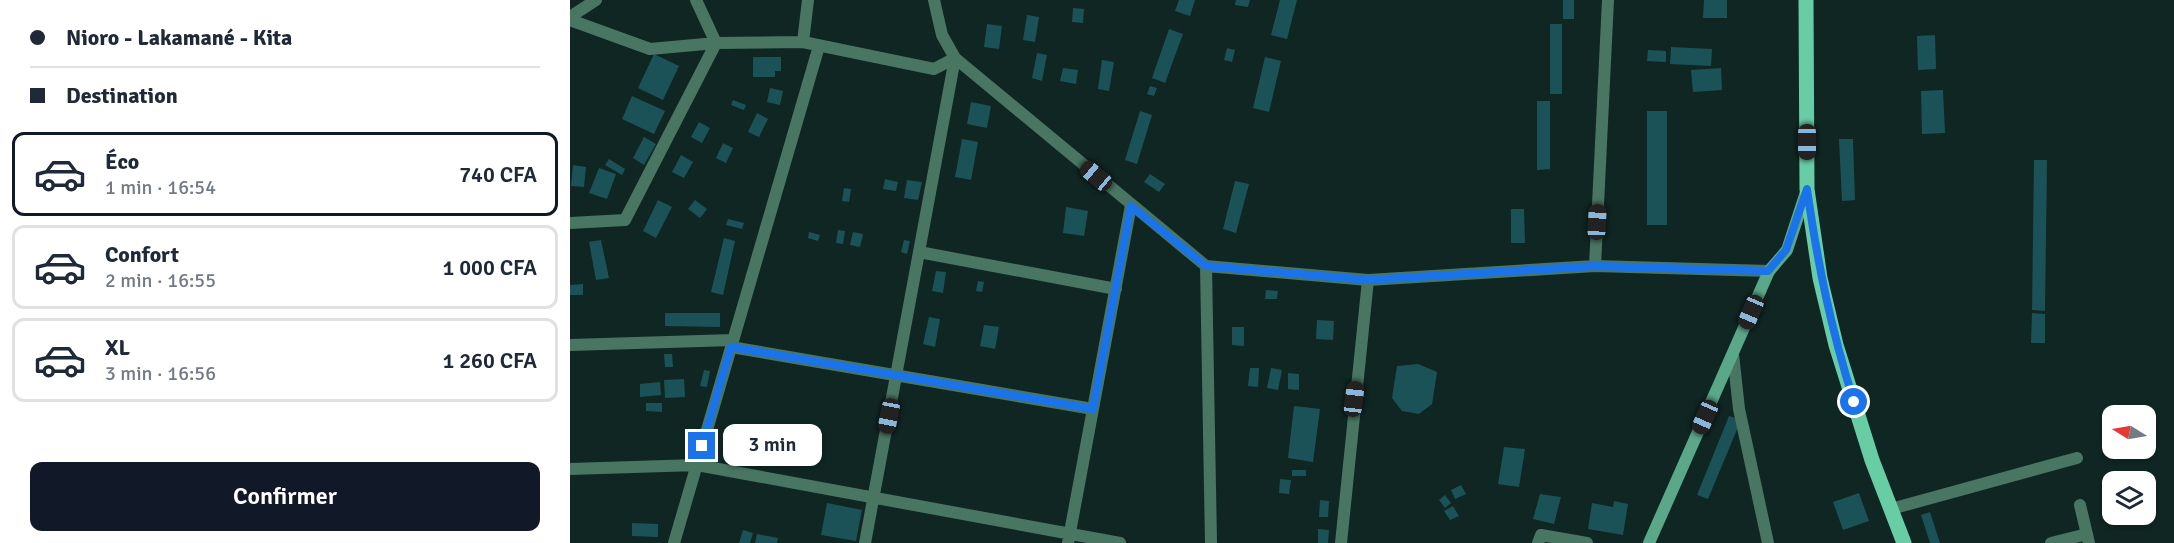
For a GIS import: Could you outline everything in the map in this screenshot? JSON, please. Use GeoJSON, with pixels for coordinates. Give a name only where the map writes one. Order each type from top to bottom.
{"type":"FeatureCollection","features":[{"type":"Feature","properties":{"kind":"main road"},"geometry":{"type":"LineString","coordinates":[[1806,0],[1807,189],[1820,278],[1836,345],[1872,460],[1904,543]]}},
{"type":"Feature","properties":{"kind":"main road"},"geometry":{"type":"LineString","coordinates":[[1649,543],[1768,271],[1786,250],[1807,189]]}},
{"type":"Feature","properties":{"kind":"street"},"geometry":{"type":"LineString","coordinates":[[570,18],[596,0]]}},
{"type":"Feature","properties":{"kind":"street"},"geometry":{"type":"LineString","coordinates":[[696,0],[716,43]]}},
{"type":"Feature","properties":{"kind":"street"},"geometry":{"type":"LineString","coordinates":[[803,42],[808,0]]}},
{"type":"Feature","properties":{"kind":"street"},"geometry":{"type":"LineString","coordinates":[[934,0],[942,35],[955,58],[1206,266],[1368,280],[1595,266],[1768,271]]}},
{"type":"Feature","properties":{"kind":"street"},"geometry":{"type":"LineString","coordinates":[[1595,266],[1608,0]]}},
{"type":"Feature","properties":{"kind":"street"},"geometry":{"type":"LineString","coordinates":[[570,18],[650,49],[716,43],[803,42],[934,69],[955,58]]}},
{"type":"Feature","properties":{"kind":"street"},"geometry":{"type":"LineString","coordinates":[[570,223],[625,220],[716,43]]}},
{"type":"Feature","properties":{"kind":"street"},"geometry":{"type":"LineString","coordinates":[[674,543],[819,46]]}},
{"type":"Feature","properties":{"kind":"street"},"geometry":{"type":"LineString","coordinates":[[865,543],[955,58]]}},
{"type":"Feature","properties":{"kind":"street"},"geometry":{"type":"LineString","coordinates":[[1069,538],[1131,206]]}},
{"type":"Feature","properties":{"kind":"street"},"geometry":{"type":"LineString","coordinates":[[919,252],[1116,289]]}},
{"type":"Feature","properties":{"kind":"street"},"geometry":{"type":"LineString","coordinates":[[1206,266],[1211,543]]}},
{"type":"Feature","properties":{"kind":"street"},"geometry":{"type":"LineString","coordinates":[[1341,543],[1368,280]]}},
{"type":"Feature","properties":{"kind":"street"},"geometry":{"type":"LineString","coordinates":[[570,345],[732,344],[1093,409]]}},
{"type":"Feature","properties":{"kind":"street"},"geometry":{"type":"LineString","coordinates":[[1733,354],[1739,409],[1768,543]]}},
{"type":"Feature","properties":{"kind":"street"},"geometry":{"type":"LineString","coordinates":[[1891,509],[2077,458]]}},
{"type":"Feature","properties":{"kind":"street"},"geometry":{"type":"LineString","coordinates":[[570,469],[697,465],[1069,538],[1120,543]]}},
{"type":"Feature","properties":{"kind":"street"},"geometry":{"type":"LineString","coordinates":[[2051,543],[2088,538],[2080,505]]}},
{"type":"Feature","properties":{"kind":"street"},"geometry":{"type":"LineString","coordinates":[[1538,543],[1541,535],[1587,543]]}},
{"type":"Feature","properties":{"kind":"building"},"geometry":{"type":"Polygon","coordinates":[[[1179,0],[1195,0],[1190,16],[1175,11],[1179,0]]]}},
{"type":"Feature","properties":{"kind":"building"},"geometry":{"type":"Polygon","coordinates":[[[1236,0],[1250,0],[1248,7],[1235,5],[1236,0]]]}},
{"type":"Feature","properties":{"kind":"building"},"geometry":{"type":"Polygon","coordinates":[[[1280,0],[1297,0],[1287,39],[1271,35],[1280,0]]]}},
{"type":"Feature","properties":{"kind":"building"},"geometry":{"type":"Polygon","coordinates":[[[1563,0],[1574,0],[1574,19],[1563,19],[1563,0]]]}},
{"type":"Feature","properties":{"kind":"building"},"geometry":{"type":"Polygon","coordinates":[[[1704,0],[1727,0],[1727,18],[1703,18],[1704,0]]]}},
{"type":"Feature","properties":{"kind":"building"},"geometry":{"type":"Polygon","coordinates":[[[1073,8],[1084,9],[1083,23],[1072,22],[1073,8]]]}},
{"type":"Feature","properties":{"kind":"building"},"geometry":{"type":"Polygon","coordinates":[[[1027,15],[1039,17],[1035,42],[1023,40],[1027,15]]]}},
{"type":"Feature","properties":{"kind":"building"},"geometry":{"type":"Polygon","coordinates":[[[987,24],[1002,26],[999,49],[984,47],[987,24]]]}},
{"type":"Feature","properties":{"kind":"building"},"geometry":{"type":"Polygon","coordinates":[[[1550,24],[1562,24],[1562,94],[1550,94],[1550,24]]]}},
{"type":"Feature","properties":{"kind":"building"},"geometry":{"type":"Polygon","coordinates":[[[1169,29],[1183,34],[1165,83],[1152,78],[1169,29]]]}},
{"type":"Feature","properties":{"kind":"building"},"geometry":{"type":"Polygon","coordinates":[[[1935,35],[1936,69],[1918,70],[1917,36],[1935,35]]]}},
{"type":"Feature","properties":{"kind":"building"},"geometry":{"type":"Polygon","coordinates":[[[1671,47],[1712,49],[1711,66],[1670,64],[1671,47]]]}},
{"type":"Feature","properties":{"kind":"building"},"geometry":{"type":"Polygon","coordinates":[[[1227,48],[1235,50],[1232,62],[1224,60],[1227,48]]]}},
{"type":"Feature","properties":{"kind":"building"},"geometry":{"type":"Polygon","coordinates":[[[1648,50],[1666,51],[1666,62],[1647,61],[1648,50]]]}},
{"type":"Feature","properties":{"kind":"building"},"geometry":{"type":"Polygon","coordinates":[[[1037,53],[1047,55],[1042,81],[1032,78],[1037,53]]]}},
{"type":"Feature","properties":{"kind":"building"},"geometry":{"type":"Polygon","coordinates":[[[654,54],[679,66],[663,100],[638,88],[654,54]]]}},
{"type":"Feature","properties":{"kind":"building"},"geometry":{"type":"Polygon","coordinates":[[[753,57],[781,57],[781,71],[775,71],[775,77],[753,77],[753,57]]]}},
{"type":"Feature","properties":{"kind":"building"},"geometry":{"type":"Polygon","coordinates":[[[1265,57],[1281,61],[1269,112],[1253,108],[1265,57]]]}},
{"type":"Feature","properties":{"kind":"building"},"geometry":{"type":"Polygon","coordinates":[[[1102,60],[1114,62],[1109,91],[1098,89],[1102,60]]]}},
{"type":"Feature","properties":{"kind":"building"},"geometry":{"type":"Polygon","coordinates":[[[1063,68],[1078,70],[1076,84],[1060,81],[1063,68]]]}},
{"type":"Feature","properties":{"kind":"building"},"geometry":{"type":"Polygon","coordinates":[[[1721,68],[1722,90],[1693,92],[1691,70],[1721,68]]]}},
{"type":"Feature","properties":{"kind":"building"},"geometry":{"type":"Polygon","coordinates":[[[1150,86],[1157,88],[1154,96],[1147,94],[1150,86]]]}},
{"type":"Feature","properties":{"kind":"building"},"geometry":{"type":"Polygon","coordinates":[[[770,88],[783,91],[780,105],[767,102],[770,88]]]}},
{"type":"Feature","properties":{"kind":"building"},"geometry":{"type":"Polygon","coordinates":[[[1943,90],[1945,133],[1922,134],[1921,91],[1943,90]]]}},
{"type":"Feature","properties":{"kind":"building"},"geometry":{"type":"Polygon","coordinates":[[[632,96],[665,111],[654,134],[622,119],[632,96]]]}},
{"type":"Feature","properties":{"kind":"building"},"geometry":{"type":"Polygon","coordinates":[[[733,100],[746,105],[744,110],[731,105],[733,100]]]}},
{"type":"Feature","properties":{"kind":"building"},"geometry":{"type":"Polygon","coordinates":[[[1537,101],[1550,101],[1550,169],[1537,170],[1537,101]]]}},
{"type":"Feature","properties":{"kind":"building"},"geometry":{"type":"Polygon","coordinates":[[[971,102],[991,106],[987,128],[967,124],[971,102]]]}},
{"type":"Feature","properties":{"kind":"building"},"geometry":{"type":"Polygon","coordinates":[[[1140,111],[1152,115],[1137,164],[1125,160],[1140,111]]]}},
{"type":"Feature","properties":{"kind":"building"},"geometry":{"type":"Polygon","coordinates":[[[1647,111],[1667,111],[1667,225],[1647,225],[1647,111]]]}},
{"type":"Feature","properties":{"kind":"building"},"geometry":{"type":"Polygon","coordinates":[[[757,113],[768,119],[759,137],[748,132],[757,113]]]}},
{"type":"Feature","properties":{"kind":"building"},"geometry":{"type":"Polygon","coordinates":[[[699,122],[710,128],[702,143],[691,137],[699,122]]]}},
{"type":"Feature","properties":{"kind":"building"},"geometry":{"type":"Polygon","coordinates":[[[644,137],[656,144],[644,165],[633,158],[644,137]]]}},
{"type":"Feature","properties":{"kind":"building"},"geometry":{"type":"Polygon","coordinates":[[[962,139],[978,142],[971,180],[955,177],[962,139]]]}},
{"type":"Feature","properties":{"kind":"building"},"geometry":{"type":"Polygon","coordinates":[[[1839,139],[1853,139],[1855,200],[1842,201],[1839,139]]]}},
{"type":"Feature","properties":{"kind":"building"},"geometry":{"type":"Polygon","coordinates":[[[723,143],[733,148],[726,163],[716,158],[723,143]]]}},
{"type":"Feature","properties":{"kind":"building"},"geometry":{"type":"Polygon","coordinates":[[[681,155],[693,162],[684,178],[672,172],[681,155]]]}},
{"type":"Feature","properties":{"kind":"building"},"geometry":{"type":"Polygon","coordinates":[[[609,159],[625,169],[622,175],[605,165],[609,159]]]}},
{"type":"Feature","properties":{"kind":"building"},"geometry":{"type":"Polygon","coordinates":[[[2034,160],[2047,160],[2045,311],[2032,310],[2034,160]]]}},
{"type":"Feature","properties":{"kind":"building"},"geometry":{"type":"Polygon","coordinates":[[[573,165],[586,167],[584,187],[571,186],[573,165]]]}},
{"type":"Feature","properties":{"kind":"building"},"geometry":{"type":"Polygon","coordinates":[[[599,168],[616,174],[607,199],[589,193],[599,168]]]}},
{"type":"Feature","properties":{"kind":"building"},"geometry":{"type":"Polygon","coordinates":[[[1150,174],[1165,184],[1159,192],[1144,182],[1150,174]]]}},
{"type":"Feature","properties":{"kind":"building"},"geometry":{"type":"Polygon","coordinates":[[[885,179],[898,182],[896,191],[883,189],[885,179]]]}},
{"type":"Feature","properties":{"kind":"building"},"geometry":{"type":"Polygon","coordinates":[[[907,180],[922,182],[918,200],[904,198],[907,180]]]}},
{"type":"Feature","properties":{"kind":"building"},"geometry":{"type":"Polygon","coordinates":[[[1235,181],[1249,184],[1236,233],[1223,229],[1235,181]]]}},
{"type":"Feature","properties":{"kind":"building"},"geometry":{"type":"Polygon","coordinates":[[[844,188],[851,189],[849,202],[842,201],[844,188]]]}},
{"type":"Feature","properties":{"kind":"building"},"geometry":{"type":"Polygon","coordinates":[[[658,200],[672,207],[656,238],[643,231],[658,200]]]}},
{"type":"Feature","properties":{"kind":"building"},"geometry":{"type":"Polygon","coordinates":[[[695,200],[707,209],[700,218],[688,209],[695,200]]]}},
{"type":"Feature","properties":{"kind":"building"},"geometry":{"type":"Polygon","coordinates":[[[1066,207],[1088,211],[1084,236],[1063,233],[1066,207]]]}},
{"type":"Feature","properties":{"kind":"building"},"geometry":{"type":"Polygon","coordinates":[[[1511,209],[1524,209],[1525,243],[1511,243],[1511,209]]]}},
{"type":"Feature","properties":{"kind":"building"},"geometry":{"type":"Polygon","coordinates":[[[728,219],[744,223],[742,229],[726,225],[728,219]]]}},
{"type":"Feature","properties":{"kind":"building"},"geometry":{"type":"Polygon","coordinates":[[[838,230],[845,231],[843,244],[836,243],[838,230]]]}},
{"type":"Feature","properties":{"kind":"building"},"geometry":{"type":"Polygon","coordinates":[[[809,232],[820,235],[818,241],[808,238],[809,232]]]}},
{"type":"Feature","properties":{"kind":"building"},"geometry":{"type":"Polygon","coordinates":[[[853,232],[863,234],[860,247],[850,245],[853,232]]]}},
{"type":"Feature","properties":{"kind":"building"},"geometry":{"type":"Polygon","coordinates":[[[724,238],[735,241],[723,295],[711,292],[724,238]]]}},
{"type":"Feature","properties":{"kind":"building"},"geometry":{"type":"Polygon","coordinates":[[[601,240],[609,278],[596,280],[589,242],[601,240]]]}},
{"type":"Feature","properties":{"kind":"building"},"geometry":{"type":"Polygon","coordinates":[[[904,240],[910,241],[907,254],[901,252],[904,240]]]}},
{"type":"Feature","properties":{"kind":"building"},"geometry":{"type":"Polygon","coordinates":[[[936,271],[946,272],[943,293],[932,291],[936,271]]]}},
{"type":"Feature","properties":{"kind":"building"},"geometry":{"type":"Polygon","coordinates":[[[978,281],[984,282],[982,292],[976,291],[978,281]]]}},
{"type":"Feature","properties":{"kind":"building"},"geometry":{"type":"Polygon","coordinates":[[[583,284],[583,295],[570,295],[570,285],[583,284]]]}},
{"type":"Feature","properties":{"kind":"building"},"geometry":{"type":"Polygon","coordinates":[[[1266,290],[1278,291],[1277,299],[1265,299],[1266,290]]]}},
{"type":"Feature","properties":{"kind":"building"},"geometry":{"type":"Polygon","coordinates":[[[665,313],[720,313],[720,327],[665,326],[665,313]]]}},
{"type":"Feature","properties":{"kind":"building"},"geometry":{"type":"Polygon","coordinates":[[[2032,313],[2045,314],[2045,343],[2031,343],[2032,313]]]}},
{"type":"Feature","properties":{"kind":"building"},"geometry":{"type":"Polygon","coordinates":[[[929,317],[940,319],[935,347],[923,344],[929,317]]]}},
{"type":"Feature","properties":{"kind":"building"},"geometry":{"type":"Polygon","coordinates":[[[1317,320],[1334,321],[1333,340],[1316,339],[1317,320]]]}},
{"type":"Feature","properties":{"kind":"building"},"geometry":{"type":"Polygon","coordinates":[[[984,325],[999,327],[995,349],[980,346],[984,325]]]}},
{"type":"Feature","properties":{"kind":"building"},"geometry":{"type":"Polygon","coordinates":[[[1232,327],[1244,327],[1244,346],[1232,345],[1232,327]]]}},
{"type":"Feature","properties":{"kind":"building"},"geometry":{"type":"Polygon","coordinates":[[[664,354],[672,354],[673,367],[665,367],[664,354]]]}},
{"type":"Feature","properties":{"kind":"building"},"geometry":{"type":"Polygon","coordinates":[[[1418,364],[1437,372],[1432,404],[1419,414],[1402,411],[1392,398],[1397,366],[1418,364]]]}},
{"type":"Feature","properties":{"kind":"building"},"geometry":{"type":"Polygon","coordinates":[[[1250,368],[1259,368],[1258,387],[1248,386],[1250,368]]]}},
{"type":"Feature","properties":{"kind":"building"},"geometry":{"type":"Polygon","coordinates":[[[1271,368],[1282,370],[1278,390],[1267,388],[1271,368]]]}},
{"type":"Feature","properties":{"kind":"building"},"geometry":{"type":"Polygon","coordinates":[[[704,370],[710,371],[707,387],[700,386],[704,370]]]}},
{"type":"Feature","properties":{"kind":"building"},"geometry":{"type":"Polygon","coordinates":[[[1288,373],[1299,374],[1299,390],[1288,389],[1288,373]]]}},
{"type":"Feature","properties":{"kind":"building"},"geometry":{"type":"Polygon","coordinates":[[[684,379],[685,397],[665,398],[664,380],[684,379]]]}},
{"type":"Feature","properties":{"kind":"building"},"geometry":{"type":"Polygon","coordinates":[[[660,382],[661,395],[640,397],[640,384],[660,382]]]}},
{"type":"Feature","properties":{"kind":"building"},"geometry":{"type":"Polygon","coordinates":[[[646,403],[662,403],[662,412],[646,411],[646,403]]]}},
{"type":"Feature","properties":{"kind":"building"},"geometry":{"type":"Polygon","coordinates":[[[1294,406],[1320,409],[1313,462],[1288,458],[1294,406]]]}},
{"type":"Feature","properties":{"kind":"building"},"geometry":{"type":"Polygon","coordinates":[[[1729,416],[1741,420],[1708,499],[1697,495],[1729,416]]]}},
{"type":"Feature","properties":{"kind":"building"},"geometry":{"type":"Polygon","coordinates":[[[1504,447],[1525,449],[1519,487],[1498,484],[1504,447]]]}},
{"type":"Feature","properties":{"kind":"building"},"geometry":{"type":"Polygon","coordinates":[[[1292,470],[1306,470],[1306,476],[1292,476],[1292,470]]]}},
{"type":"Feature","properties":{"kind":"building"},"geometry":{"type":"Polygon","coordinates":[[[1280,479],[1291,480],[1289,494],[1279,493],[1280,479]]]}},
{"type":"Feature","properties":{"kind":"building"},"geometry":{"type":"Polygon","coordinates":[[[1461,485],[1466,494],[1455,499],[1451,490],[1461,485]]]}},
{"type":"Feature","properties":{"kind":"building"},"geometry":{"type":"Polygon","coordinates":[[[1859,493],[1869,521],[1843,530],[1833,502],[1859,493]]]}},
{"type":"Feature","properties":{"kind":"building"},"geometry":{"type":"Polygon","coordinates":[[[1540,494],[1561,497],[1554,524],[1533,519],[1540,494]]]}},
{"type":"Feature","properties":{"kind":"building"},"geometry":{"type":"Polygon","coordinates":[[[1445,495],[1451,503],[1445,508],[1439,500],[1445,495]]]}},
{"type":"Feature","properties":{"kind":"building"},"geometry":{"type":"Polygon","coordinates":[[[1320,500],[1329,501],[1328,517],[1319,517],[1320,500]]]}},
{"type":"Feature","properties":{"kind":"building"},"geometry":{"type":"Polygon","coordinates":[[[1614,501],[1628,504],[1623,535],[1588,529],[1592,503],[1613,507],[1614,501]]]}},
{"type":"Feature","properties":{"kind":"building"},"geometry":{"type":"Polygon","coordinates":[[[827,503],[862,510],[856,541],[821,535],[827,503]]]}},
{"type":"Feature","properties":{"kind":"building"},"geometry":{"type":"Polygon","coordinates":[[[1453,506],[1459,516],[1450,520],[1444,511],[1453,506]]]}},
{"type":"Feature","properties":{"kind":"building"},"geometry":{"type":"Polygon","coordinates":[[[1930,512],[1940,543],[1930,543],[1921,515],[1930,512]]]}},
{"type":"Feature","properties":{"kind":"building"},"geometry":{"type":"Polygon","coordinates":[[[632,523],[658,524],[658,537],[632,536],[632,523]]]}},
{"type":"Feature","properties":{"kind":"building"},"geometry":{"type":"Polygon","coordinates":[[[1318,529],[1329,530],[1328,543],[1318,543],[1318,529]]]}},
{"type":"Feature","properties":{"kind":"building"},"geometry":{"type":"Polygon","coordinates":[[[743,530],[753,533],[750,543],[739,543],[743,530]]]}},
{"type":"Feature","properties":{"kind":"building"},"geometry":{"type":"Polygon","coordinates":[[[757,534],[778,538],[777,543],[755,543],[757,534]]]}},
{"type":"Feature","properties":{"kind":"route"},"geometry":{"type":"LineString","coordinates":[[702,446],[731,347],[1093,409],[1131,206],[1206,266],[1368,280],[1595,266],[1768,271],[1786,250],[1807,189],[1820,278],[1836,345],[1854,402]]}}]}
